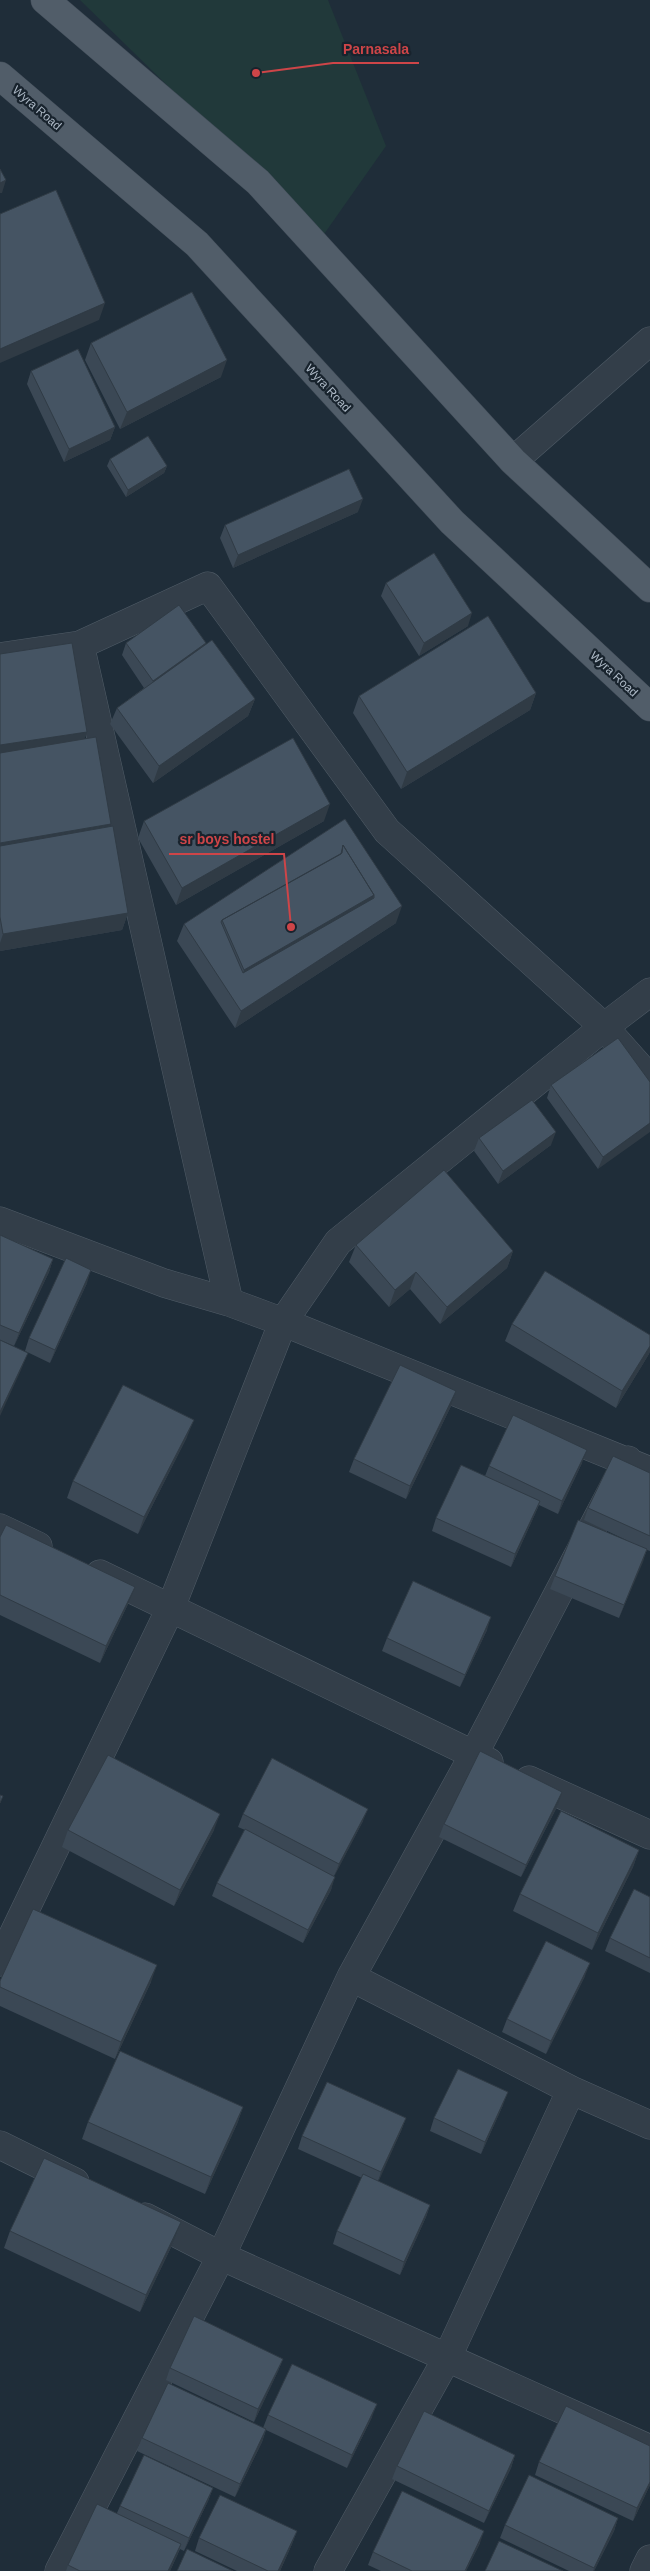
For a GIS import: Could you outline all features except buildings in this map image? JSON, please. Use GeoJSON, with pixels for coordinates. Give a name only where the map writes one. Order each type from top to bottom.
{"type":"FeatureCollection","features":[{"type":"Feature","properties":{"kind":"main road"},"geometry":{"type":"LineString","coordinates":[[45,0],[258,182],[513,461],[650,588]]}},
{"type":"Feature","properties":{"kind":"main road","name":"Wyra Road"},"geometry":{"type":"LineString","coordinates":[[0,76],[197,244],[452,522],[650,707]]}},
{"type":"Feature","properties":{"kind":"street"},"geometry":{"type":"LineString","coordinates":[[513,461],[650,341]]}},
{"type":"Feature","properties":{"kind":"street"},"geometry":{"type":"LineString","coordinates":[[0,657],[80,645],[208,586],[387,831],[604,1027],[650,1079]]}},
{"type":"Feature","properties":{"kind":"street"},"geometry":{"type":"LineString","coordinates":[[80,645],[229,1302]]}},
{"type":"Feature","properties":{"kind":"street"},"geometry":{"type":"LineString","coordinates":[[0,1962],[171,1607],[283,1322],[338,1242],[650,992]]}},
{"type":"Feature","properties":{"kind":"street"},"geometry":{"type":"LineString","coordinates":[[0,1221],[164,1283],[229,1302],[283,1322],[639,1466],[474,1754],[351,1977],[221,2256],[59,2571]]}},
{"type":"Feature","properties":{"kind":"street"},"geometry":{"type":"LineString","coordinates":[[0,1528],[171,1607],[474,1754],[650,1835]]}},
{"type":"Feature","properties":{"kind":"street"},"geometry":{"type":"LineString","coordinates":[[351,1977],[571,2090],[650,2125]]}},
{"type":"Feature","properties":{"kind":"street"},"geometry":{"type":"LineString","coordinates":[[328,2571],[447,2358],[571,2090]]}},
{"type":"Feature","properties":{"kind":"street"},"geometry":{"type":"LineString","coordinates":[[0,2144],[97,2194]]}},
{"type":"Feature","properties":{"kind":"street"},"geometry":{"type":"LineString","coordinates":[[124,2207],[221,2256],[650,2449]]}},
{"type":"Feature","properties":{"kind":"street"},"geometry":{"type":"LineString","coordinates":[[644,2571],[650,2559]]}},
{"type":"Feature","properties":{"kind":"green space"},"geometry":{"type":"Polygon","coordinates":[[[80,0],[328,0],[386,146],[322,237],[80,0]]]}},
{"type":"Feature","properties":{"kind":"place","name":"Parnasala"},"geometry":{"type":"Point","coordinates":[256,73]}},
{"type":"Feature","properties":{"kind":"place","name":"sr boys hostel"},"geometry":{"type":"Point","coordinates":[291,927]}}]}
